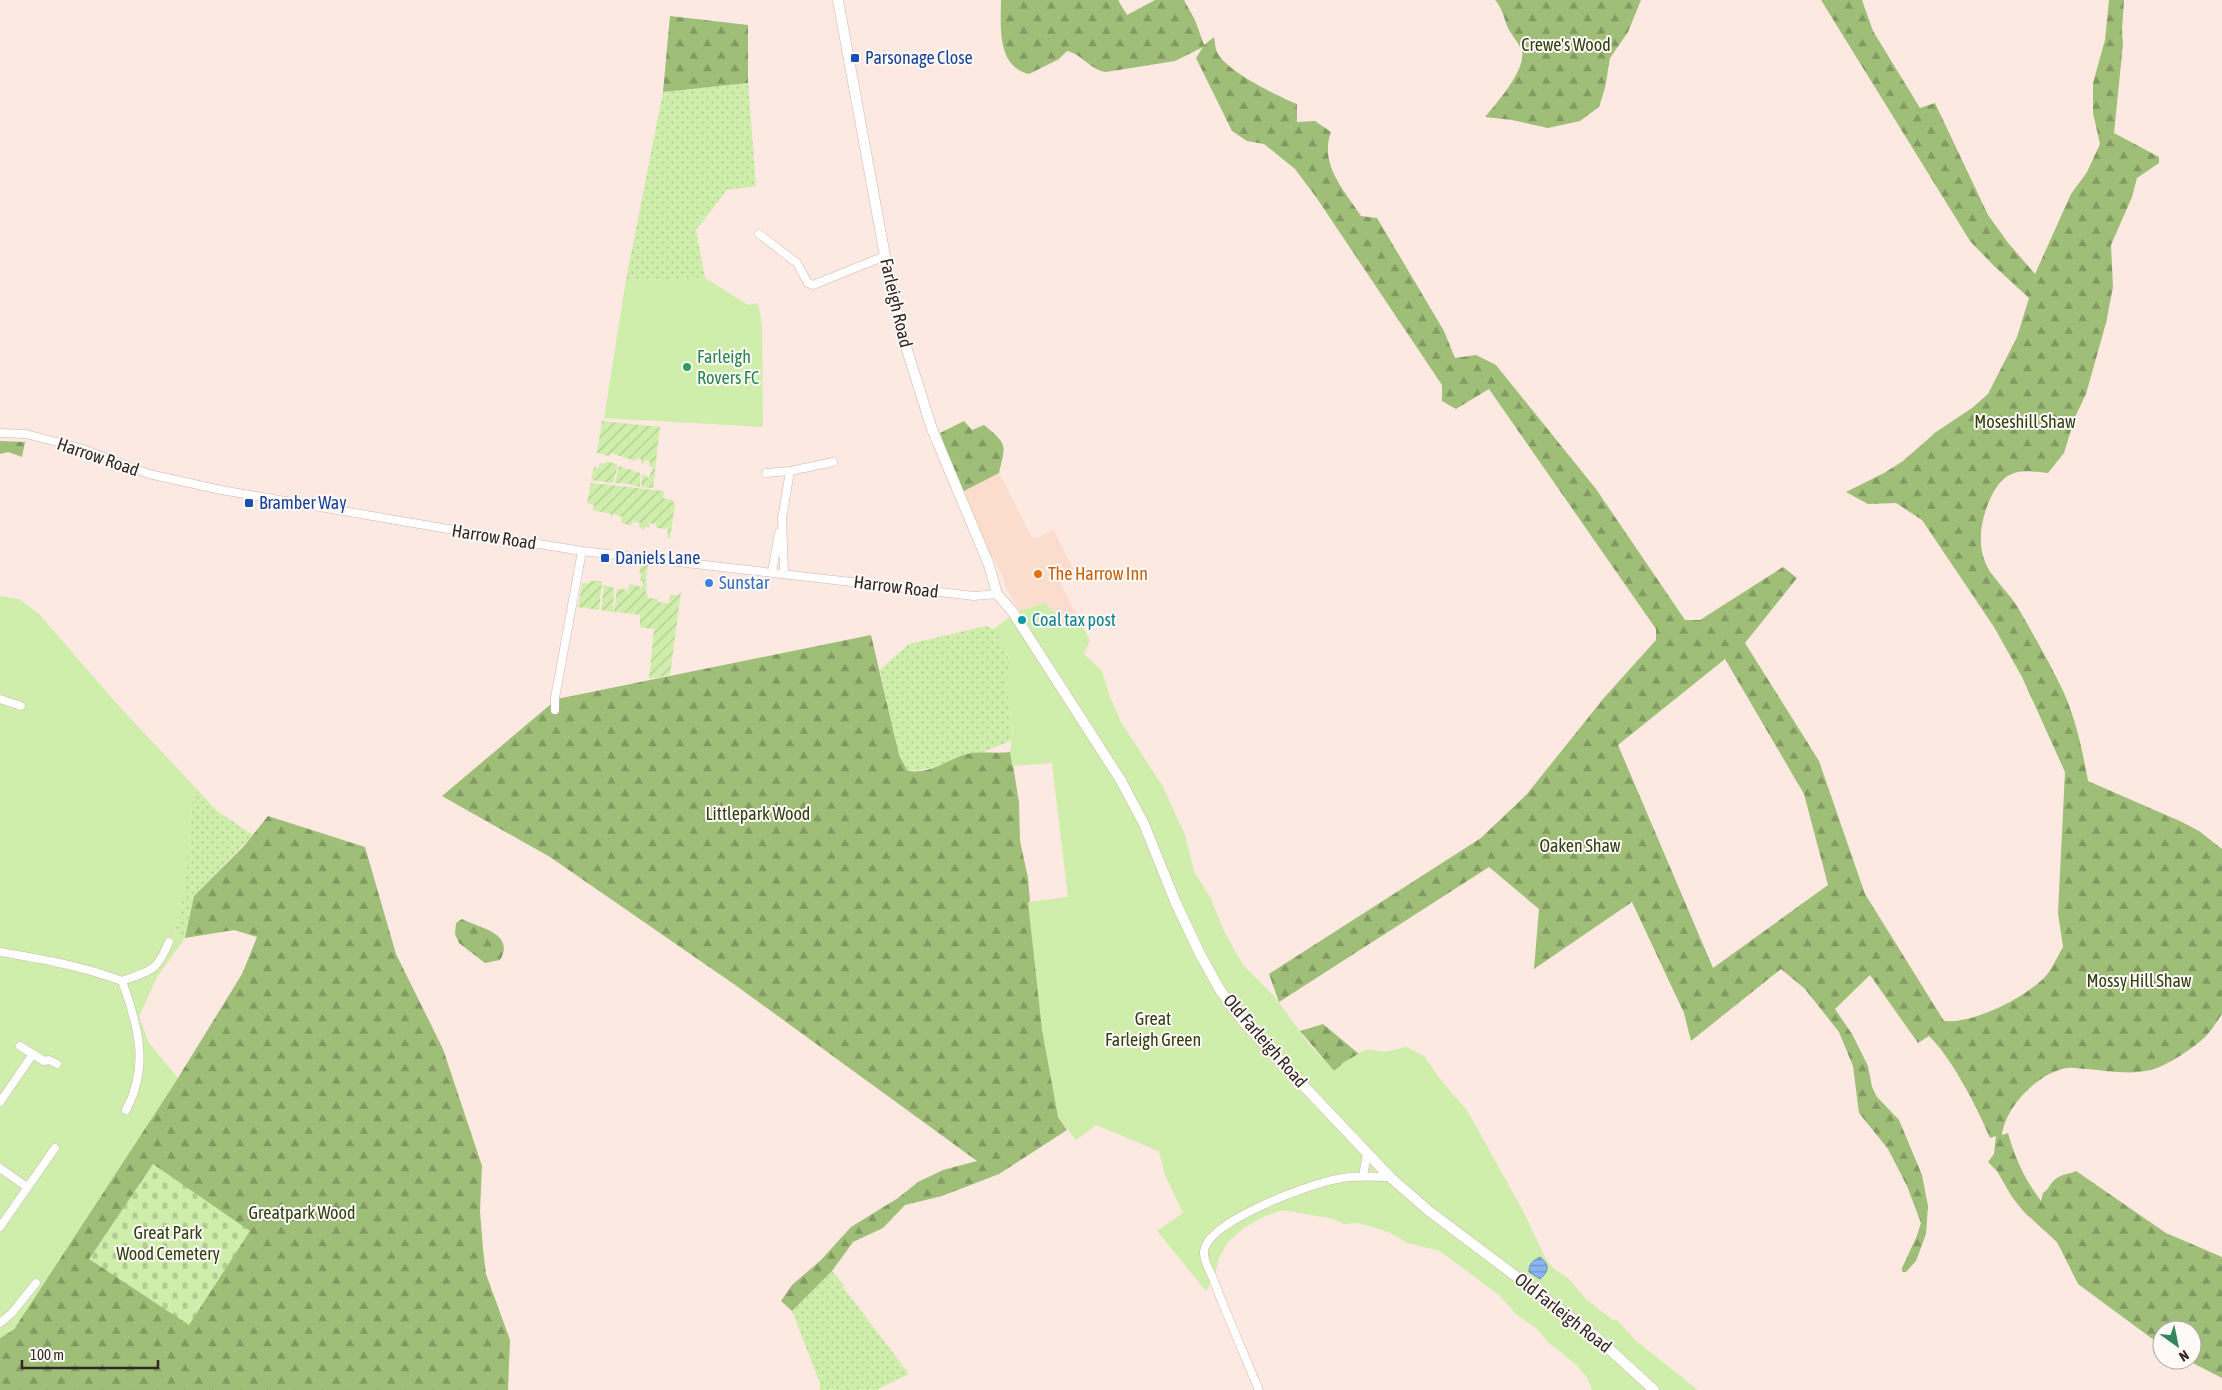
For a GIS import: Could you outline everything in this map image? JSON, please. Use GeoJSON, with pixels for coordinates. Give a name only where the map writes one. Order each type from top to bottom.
{"type":"FeatureCollection","features":[{"type":"Feature","properties":{"kind":"street","name":"Farleigh Road"},"geometry":{"type":"LineString","coordinates":[[838,0],[885,256],[901,331],[918,388],[944,461],[992,574],[997,594]]}},
{"type":"Feature","properties":{"kind":"street"},"geometry":{"type":"LineString","coordinates":[[759,234],[797,263],[808,283],[813,285],[885,256]]}},
{"type":"Feature","properties":{"kind":"street","name":"Harrow Road"},"geometry":{"type":"LineString","coordinates":[[0,433],[26,434],[80,448],[150,474],[221,490],[582,551],[974,596],[997,594]]}},
{"type":"Feature","properties":{"kind":"street"},"geometry":{"type":"LineString","coordinates":[[766,473],[790,472],[834,462]]}},
{"type":"Feature","properties":{"kind":"street"},"geometry":{"type":"LineString","coordinates":[[772,572],[790,472]]}},
{"type":"Feature","properties":{"kind":"street"},"geometry":{"type":"LineString","coordinates":[[782,519],[784,574]]}},
{"type":"Feature","properties":{"kind":"street"},"geometry":{"type":"LineString","coordinates":[[555,710],[555,698],[582,551]]}},
{"type":"Feature","properties":{"kind":"street","name":"Old Farleigh Road"},"geometry":{"type":"LineString","coordinates":[[997,594],[1012,611],[1120,779],[1144,824],[1175,901],[1200,954],[1220,990],[1245,1024],[1390,1177],[1429,1211],[1594,1335],[1654,1390]]}},
{"type":"Feature","properties":{"kind":"street"},"geometry":{"type":"LineString","coordinates":[[0,699],[21,706]]}},
{"type":"Feature","properties":{"kind":"street"},"geometry":{"type":"LineString","coordinates":[[0,952],[94,970],[122,982],[156,967],[161,962],[169,942]]}},
{"type":"Feature","properties":{"kind":"street"},"geometry":{"type":"LineString","coordinates":[[122,982],[138,1033],[140,1054],[139,1078],[135,1094],[126,1110]]}},
{"type":"Feature","properties":{"kind":"street"},"geometry":{"type":"LineString","coordinates":[[20,1046],[44,1061],[49,1060],[57,1064]]}},
{"type":"Feature","properties":{"kind":"street"},"geometry":{"type":"LineString","coordinates":[[0,1102],[33,1054]]}},
{"type":"Feature","properties":{"kind":"street"},"geometry":{"type":"LineString","coordinates":[[0,1227],[55,1148]]}},
{"type":"Feature","properties":{"kind":"street"},"geometry":{"type":"LineString","coordinates":[[1363,1176],[1367,1154]]}},
{"type":"Feature","properties":{"kind":"street"},"geometry":{"type":"LineString","coordinates":[[0,1168],[27,1187]]}},
{"type":"Feature","properties":{"kind":"street"},"geometry":{"type":"LineString","coordinates":[[1259,1390],[1224,1311],[1206,1262],[1204,1252],[1207,1241],[1256,1207],[1312,1184],[1353,1176],[1390,1177]]}},
{"type":"Feature","properties":{"kind":"street"},"geometry":{"type":"LineString","coordinates":[[0,1323],[11,1314],[36,1283]]}},
{"type":"Feature","properties":{"kind":"shaded area"},"geometry":{"type":"Polygon","coordinates":[[[999,473],[1031,537],[1037,538],[1054,530],[1074,571],[1059,580],[1078,618],[1066,624],[1045,603],[1019,611],[993,556],[990,556],[962,492],[999,473]]]}},
{"type":"Feature","properties":{"kind":"green space"},"geometry":{"type":"Polygon","coordinates":[[[1001,0],[1118,0],[1127,15],[1155,0],[1184,0],[1195,20],[1204,45],[1214,37],[1217,52],[1222,60],[1241,75],[1297,104],[1297,122],[1315,121],[1331,132],[1328,155],[1335,176],[1361,216],[1377,218],[1444,331],[1455,358],[1476,355],[1496,365],[1596,489],[1685,620],[1700,620],[1783,567],[1797,578],[1745,643],[1819,761],[1865,894],[1944,1021],[1956,1021],[1982,1015],[1996,1009],[2033,988],[2048,973],[2063,947],[2058,913],[2065,772],[2022,677],[1994,627],[1922,520],[1896,503],[1868,504],[1846,492],[1903,461],[1936,432],[1972,408],[1988,394],[2017,337],[2029,298],[1970,241],[1821,0],[1862,0],[1873,31],[1920,108],[1935,103],[1988,215],[2009,244],[2035,274],[2071,194],[2087,172],[2100,144],[2093,113],[2093,83],[2105,40],[2109,0],[2124,0],[2123,44],[2114,133],[2159,157],[2159,163],[2137,178],[2132,197],[2111,245],[2113,287],[2106,323],[2086,394],[2075,417],[2064,453],[2048,473],[2029,471],[2015,473],[2002,481],[1991,497],[1984,515],[1981,545],[1986,564],[2017,606],[2069,704],[2076,726],[2088,781],[2182,822],[2199,831],[2222,849],[2222,1014],[2206,1036],[2188,1051],[2158,1068],[2143,1071],[2111,1072],[2069,1068],[2045,1076],[2025,1092],[2009,1113],[2002,1135],[2008,1133],[2021,1168],[2041,1201],[2043,1193],[2055,1180],[2076,1171],[2166,1233],[2222,1257],[2222,1378],[2202,1368],[2202,1320],[2152,1320],[2152,1339],[2078,1284],[2057,1242],[2024,1212],[2012,1197],[1997,1171],[1988,1162],[1994,1154],[1996,1136],[1990,1138],[1979,1113],[1947,1057],[1929,1036],[1918,1043],[1870,975],[1835,1009],[1852,1034],[1868,1066],[1872,1087],[1877,1097],[1899,1120],[1922,1175],[1928,1206],[1926,1234],[1916,1261],[1906,1272],[1902,1272],[1902,1268],[1921,1223],[1907,1186],[1888,1149],[1859,1113],[1853,1066],[1839,1032],[1805,989],[1781,969],[1691,1041],[1684,1013],[1632,902],[1534,969],[1539,909],[1489,867],[1279,1002],[1269,974],[1481,838],[1527,794],[1603,699],[1656,640],[1656,629],[1489,389],[1456,409],[1442,401],[1442,385],[1316,197],[1295,169],[1264,144],[1247,141],[1232,131],[1196,58],[1203,47],[1175,61],[1106,72],[1100,71],[1077,55],[1067,51],[1059,59],[1029,74],[1018,70],[1011,63],[1006,54],[1001,32],[1001,0]],[[1725,659],[1618,745],[1713,968],[1828,885],[1804,794],[1725,659]]]}},
{"type":"Feature","properties":{"kind":"green space","name":"Crewe's Wood"},"geometry":{"type":"Polygon","coordinates":[[[1495,0],[1641,0],[1628,32],[1610,58],[1605,88],[1599,107],[1580,121],[1548,128],[1512,120],[1485,117],[1510,86],[1522,59],[1521,48],[1508,28],[1495,0]]]}},
{"type":"Feature","properties":{"kind":"green space"},"geometry":{"type":"Polygon","coordinates":[[[670,16],[748,25],[748,83],[663,92],[670,16]]]}},
{"type":"Feature","properties":{"kind":"green space"},"geometry":{"type":"Polygon","coordinates":[[[748,83],[756,186],[727,190],[696,230],[705,278],[626,280],[663,92],[748,83]]]}},
{"type":"Feature","properties":{"kind":"green space","name":"Farleigh Rovers FC"},"geometry":{"type":"Polygon","coordinates":[[[705,278],[748,305],[758,303],[762,326],[763,427],[604,418],[626,280],[705,278]]]}},
{"type":"Feature","properties":{"kind":"green space"},"geometry":{"type":"Polygon","coordinates":[[[602,421],[660,427],[653,488],[641,487],[642,474],[649,478],[653,468],[649,466],[650,462],[645,460],[643,464],[641,463],[642,460],[637,458],[635,461],[611,453],[609,456],[597,453],[602,421]]]}},
{"type":"Feature","properties":{"kind":"green space"},"geometry":{"type":"Polygon","coordinates":[[[964,421],[972,430],[984,425],[1001,441],[1004,450],[999,473],[962,492],[940,433],[964,421]]]}},
{"type":"Feature","properties":{"kind":"green space"},"geometry":{"type":"Polygon","coordinates":[[[0,441],[25,442],[22,457],[8,452],[0,454],[0,441]]]}},
{"type":"Feature","properties":{"kind":"green space"},"geometry":{"type":"Polygon","coordinates":[[[607,461],[618,465],[613,483],[591,480],[594,467],[598,468],[600,463],[605,464],[607,461]]]}},
{"type":"Feature","properties":{"kind":"green space"},"geometry":{"type":"Polygon","coordinates":[[[619,466],[640,473],[640,487],[628,484],[629,480],[627,484],[615,483],[619,466]]]}},
{"type":"Feature","properties":{"kind":"green space"},"geometry":{"type":"Polygon","coordinates":[[[591,483],[664,491],[663,498],[672,500],[675,505],[670,538],[667,537],[668,529],[656,528],[656,524],[649,523],[649,527],[645,527],[644,530],[639,527],[640,523],[633,521],[631,526],[621,522],[622,517],[613,514],[611,518],[611,514],[593,510],[594,505],[587,503],[591,483]]]}},
{"type":"Feature","properties":{"kind":"green space"},"geometry":{"type":"Polygon","coordinates":[[[641,564],[648,565],[645,582],[647,583],[647,598],[659,599],[658,602],[669,603],[670,595],[679,595],[681,591],[670,675],[649,679],[654,629],[640,627],[640,615],[627,613],[626,611],[626,613],[614,612],[617,589],[627,589],[628,597],[629,584],[642,587],[643,582],[640,581],[641,573],[639,572],[641,564]]]}},
{"type":"Feature","properties":{"kind":"green space"},"geometry":{"type":"Polygon","coordinates":[[[590,581],[602,581],[599,610],[578,607],[582,583],[589,583],[590,581]]]}},
{"type":"Feature","properties":{"kind":"green space"},"geometry":{"type":"Polygon","coordinates":[[[604,585],[614,588],[613,612],[601,610],[604,585]]]}},
{"type":"Feature","properties":{"kind":"green space"},"geometry":{"type":"Polygon","coordinates":[[[0,596],[19,599],[39,614],[117,704],[194,786],[184,894],[174,935],[185,938],[157,977],[139,1017],[149,1043],[178,1078],[14,1329],[0,1338],[0,596]]]}},
{"type":"Feature","properties":{"kind":"green space","name":"Great Farleigh Green"},"geometry":{"type":"Polygon","coordinates":[[[1045,603],[1066,624],[1078,618],[1090,640],[1084,654],[1102,671],[1121,722],[1163,787],[1185,835],[1194,871],[1211,899],[1223,929],[1243,965],[1275,997],[1308,1043],[1334,1071],[1344,1062],[1367,1049],[1385,1052],[1406,1047],[1424,1056],[1468,1112],[1523,1211],[1546,1259],[1554,1269],[1568,1278],[1586,1299],[1613,1320],[1617,1320],[1635,1340],[1698,1390],[1592,1390],[1588,1379],[1577,1365],[1549,1343],[1536,1328],[1517,1315],[1499,1295],[1440,1251],[1408,1243],[1388,1232],[1359,1223],[1344,1224],[1334,1219],[1289,1211],[1280,1211],[1263,1217],[1245,1227],[1228,1242],[1219,1258],[1214,1278],[1206,1291],[1157,1231],[1183,1213],[1165,1175],[1159,1151],[1096,1125],[1076,1140],[1058,1117],[1042,1030],[1028,902],[1068,897],[1052,763],[1012,766],[1010,751],[1013,731],[1006,686],[1009,658],[993,629],[1019,611],[1045,603]]]}},
{"type":"Feature","properties":{"kind":"green space"},"geometry":{"type":"Polygon","coordinates":[[[986,626],[993,629],[1005,648],[1009,661],[1006,686],[1012,719],[1012,740],[981,753],[965,755],[950,762],[919,771],[907,770],[899,755],[880,670],[909,644],[986,626]]]}},
{"type":"Feature","properties":{"kind":"green space","name":"Littlepark Wood"},"geometry":{"type":"Polygon","coordinates":[[[871,635],[899,755],[907,770],[922,771],[930,769],[967,754],[1011,752],[1019,803],[1020,841],[1028,878],[1034,950],[1159,1151],[1085,1119],[1058,1117],[1067,1130],[999,1174],[942,1196],[905,1205],[883,1228],[853,1242],[832,1271],[792,1311],[781,1301],[792,1285],[821,1260],[851,1227],[898,1198],[918,1182],[943,1170],[977,1161],[738,987],[550,857],[442,796],[557,699],[871,635]]]}},
{"type":"Feature","properties":{"kind":"green space"},"geometry":{"type":"Polygon","coordinates":[[[194,786],[216,810],[253,835],[194,896],[185,938],[174,935],[184,894],[194,786]]]}},
{"type":"Feature","properties":{"kind":"green space","name":"Greatpark Wood"},"geometry":{"type":"Polygon","coordinates":[[[268,816],[365,847],[396,954],[443,1049],[482,1166],[480,1211],[483,1249],[486,1274],[510,1340],[508,1390],[0,1390],[0,1338],[14,1329],[178,1078],[242,974],[257,937],[234,930],[185,938],[194,896],[244,846],[268,816]]]}},
{"type":"Feature","properties":{"kind":"green space"},"geometry":{"type":"Polygon","coordinates":[[[462,919],[486,929],[499,938],[503,943],[504,951],[500,960],[485,963],[459,943],[455,934],[456,923],[462,919]]]}},
{"type":"Feature","properties":{"kind":"green space"},"geometry":{"type":"Polygon","coordinates":[[[1323,1024],[1359,1054],[1334,1071],[1300,1031],[1323,1024]]]}},
{"type":"Feature","properties":{"kind":"green space","name":"Great Park Wood Cemetery"},"geometry":{"type":"Polygon","coordinates":[[[153,1164],[250,1231],[189,1325],[89,1259],[153,1164]]]}},
{"type":"Feature","properties":{"kind":"green space"},"geometry":{"type":"Polygon","coordinates":[[[832,1271],[909,1374],[876,1390],[820,1390],[820,1383],[792,1311],[832,1271]]]}},
{"type":"Feature","properties":{"kind":"water"},"geometry":{"type":"Polygon","coordinates":[[[1540,1257],[1547,1265],[1547,1271],[1540,1279],[1529,1272],[1532,1263],[1540,1257]]]}},
{"type":"Feature","properties":{"kind":"place","name":"Parsonage Close"},"geometry":{"type":"Point","coordinates":[855,58]}},
{"type":"Feature","properties":{"kind":"place","name":"Farleigh Rovers FC"},"geometry":{"type":"Point","coordinates":[687,367]}},
{"type":"Feature","properties":{"kind":"place","name":"Bramber Way"},"geometry":{"type":"Point","coordinates":[249,503]}},
{"type":"Feature","properties":{"kind":"place","name":"Daniels Lane"},"geometry":{"type":"Point","coordinates":[605,558]}},
{"type":"Feature","properties":{"kind":"place","name":"The Harrow Inn"},"geometry":{"type":"Point","coordinates":[1038,574]}},
{"type":"Feature","properties":{"kind":"place","name":"Sunstar"},"geometry":{"type":"Point","coordinates":[709,583]}},
{"type":"Feature","properties":{"kind":"place","name":"Coal tax post"},"geometry":{"type":"Point","coordinates":[1022,620]}},
{"type":"Feature","properties":{"kind":"park label","name":"Moseshill Shaw"},"geometry":{"type":"Point","coordinates":[2025,422]}},
{"type":"Feature","properties":{"kind":"park label","name":"Oaken Shaw"},"geometry":{"type":"Point","coordinates":[1580,846]}},
{"type":"Feature","properties":{"kind":"park label","name":"Mossy Hill Shaw"},"geometry":{"type":"Point","coordinates":[2139,981]}}]}
